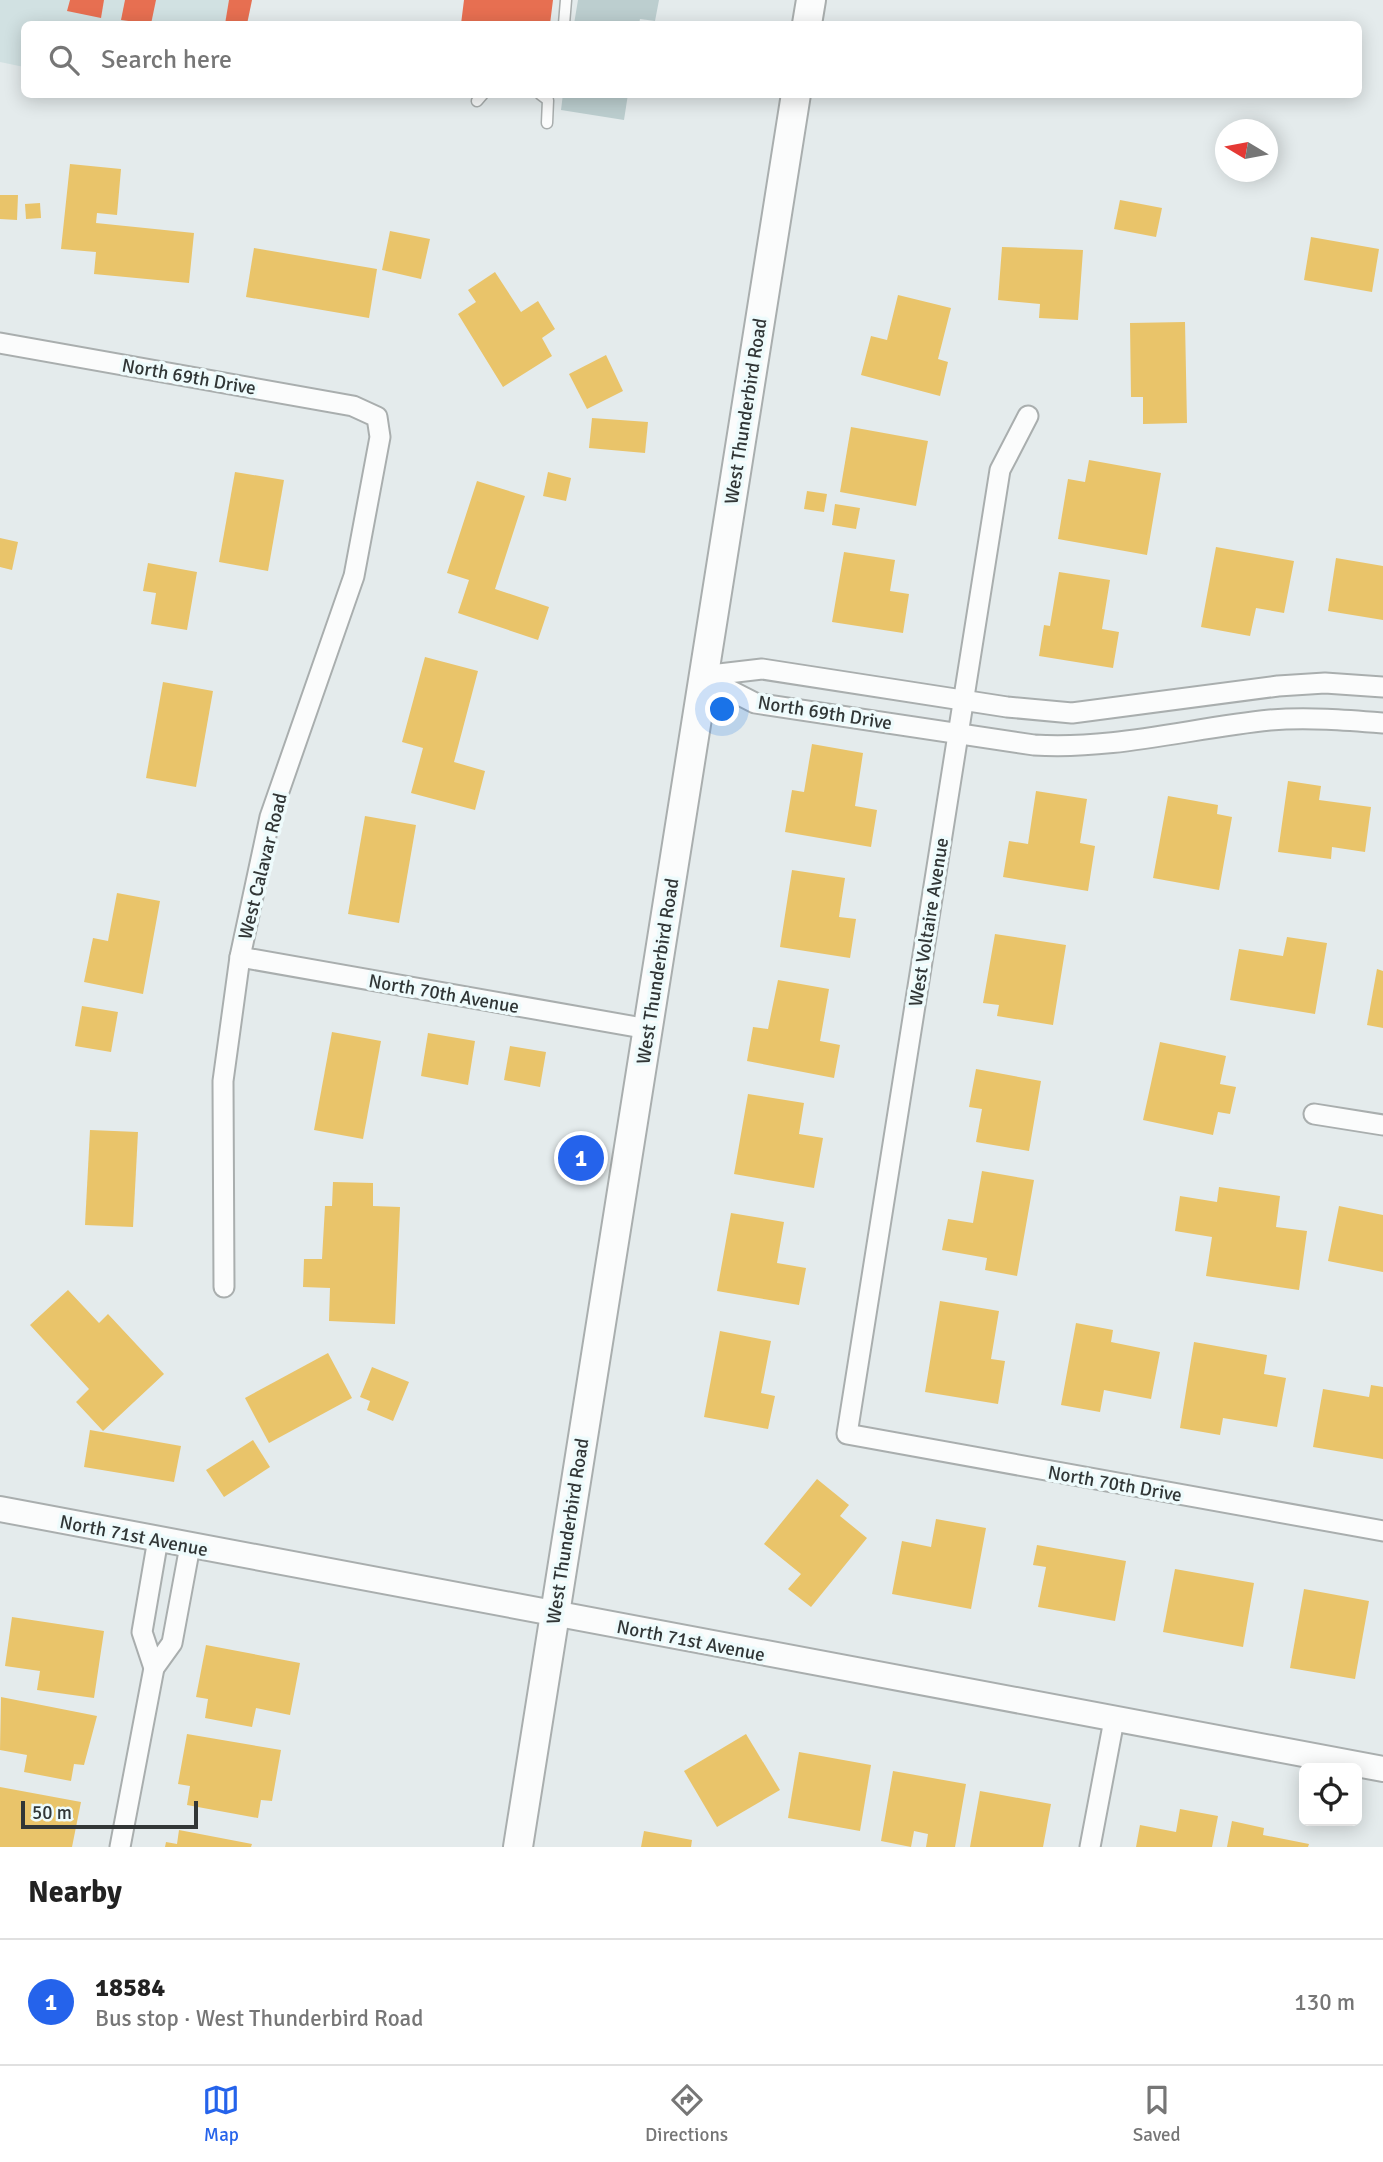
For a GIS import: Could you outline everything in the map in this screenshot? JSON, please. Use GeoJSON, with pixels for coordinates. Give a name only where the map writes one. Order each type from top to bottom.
{"type":"FeatureCollection","features":[{"type":"Feature","properties":{"kind":"main road"},"geometry":{"type":"LineString","coordinates":[[808,21],[811,0]]}},
{"type":"Feature","properties":{"kind":"main road","name":"West Thunderbird Road"},"geometry":{"type":"LineString","coordinates":[[518,1847],[795,98]]}},
{"type":"Feature","properties":{"kind":"street","name":"North 69th Drive"},"geometry":{"type":"LineString","coordinates":[[0,343],[353,406],[377,417]]}},
{"type":"Feature","properties":{"kind":"street","name":"West Voltaire Avenue"},"geometry":{"type":"LineString","coordinates":[[847,1434],[1000,470],[1028,416]]}},
{"type":"Feature","properties":{"kind":"street","name":"West Calavar Road"},"geometry":{"type":"LineString","coordinates":[[224,1287],[223,1081],[240,957],[270,817],[355,576],[380,438],[377,417]]}},
{"type":"Feature","properties":{"kind":"street","name":"North 69th Drive"},"geometry":{"type":"LineString","coordinates":[[702,676],[762,669],[1072,713],[1282,686],[1325,683],[1383,687]]}},
{"type":"Feature","properties":{"kind":"street","name":"North 69th Drive"},"geometry":{"type":"LineString","coordinates":[[702,676],[755,703],[1070,747],[1285,720],[1383,723]]}},
{"type":"Feature","properties":{"kind":"street"},"geometry":{"type":"LineString","coordinates":[[1282,686],[1285,720]]}},
{"type":"Feature","properties":{"kind":"street","name":"North 70th Avenue"},"geometry":{"type":"LineString","coordinates":[[240,957],[648,1029]]}},
{"type":"Feature","properties":{"kind":"street"},"geometry":{"type":"LineString","coordinates":[[1314,1114],[1383,1125]]}},
{"type":"Feature","properties":{"kind":"street","name":"North 70th Drive"},"geometry":{"type":"LineString","coordinates":[[847,1434],[1383,1531]]}},
{"type":"Feature","properties":{"kind":"street","name":"North 71st Avenue"},"geometry":{"type":"LineString","coordinates":[[0,1509],[1383,1769]]}},
{"type":"Feature","properties":{"kind":"street"},"geometry":{"type":"LineString","coordinates":[[154,1668],[142,1632],[158,1539]]}},
{"type":"Feature","properties":{"kind":"street"},"geometry":{"type":"LineString","coordinates":[[120,1847],[154,1668],[172,1643],[190,1546]]}},
{"type":"Feature","properties":{"kind":"street"},"geometry":{"type":"LineString","coordinates":[[145,1612],[178,1617]]}},
{"type":"Feature","properties":{"kind":"street"},"geometry":{"type":"LineString","coordinates":[[1090,1847],[1114,1720]]}},
{"type":"Feature","properties":{"kind":"lane"},"geometry":{"type":"LineString","coordinates":[[564,21],[566,0]]}},
{"type":"Feature","properties":{"kind":"lane"},"geometry":{"type":"LineString","coordinates":[[547,98],[547,123]]}},
{"type":"Feature","properties":{"kind":"shaded area"},"geometry":{"type":"Polygon","coordinates":[[[0,0],[252,0],[248,21],[21,21],[21,66],[0,62],[0,0]]]}},
{"type":"Feature","properties":{"kind":"building: Homes"},"geometry":{"type":"Polygon","coordinates":[[[70,164],[121,169],[117,215],[97,213],[96,223],[194,233],[189,283],[94,274],[96,252],[61,249],[70,164]]]}},
{"type":"Feature","properties":{"kind":"building: Homes"},"geometry":{"type":"Polygon","coordinates":[[[0,195],[18,195],[17,220],[0,219],[0,195]]]}},
{"type":"Feature","properties":{"kind":"building: Homes"},"geometry":{"type":"Polygon","coordinates":[[[1120,200],[1162,208],[1156,237],[1114,229],[1120,200]]]}},
{"type":"Feature","properties":{"kind":"building: Homes"},"geometry":{"type":"Polygon","coordinates":[[[40,203],[41,218],[26,219],[25,204],[40,203]]]}},
{"type":"Feature","properties":{"kind":"building: Homes"},"geometry":{"type":"Polygon","coordinates":[[[390,231],[430,239],[421,279],[382,270],[390,231]]]}},
{"type":"Feature","properties":{"kind":"building: Homes"},"geometry":{"type":"Polygon","coordinates":[[[1311,237],[1379,249],[1372,292],[1304,280],[1311,237]]]}},
{"type":"Feature","properties":{"kind":"building: Homes"},"geometry":{"type":"Polygon","coordinates":[[[1002,247],[1083,250],[1078,320],[1039,318],[1040,304],[998,300],[1002,247]]]}},
{"type":"Feature","properties":{"kind":"building: Homes"},"geometry":{"type":"Polygon","coordinates":[[[254,248],[377,269],[369,318],[246,297],[254,248]]]}},
{"type":"Feature","properties":{"kind":"building: Homes"},"geometry":{"type":"Polygon","coordinates":[[[495,272],[521,312],[538,301],[555,329],[542,338],[552,356],[503,387],[458,314],[476,302],[468,290],[495,272]]]}},
{"type":"Feature","properties":{"kind":"building: Homes"},"geometry":{"type":"Polygon","coordinates":[[[898,295],[951,308],[938,359],[948,362],[940,396],[861,375],[871,336],[887,340],[898,295]]]}},
{"type":"Feature","properties":{"kind":"building: Homes"},"geometry":{"type":"Polygon","coordinates":[[[1185,322],[1187,423],[1143,424],[1143,397],[1131,397],[1130,323],[1185,322]]]}},
{"type":"Feature","properties":{"kind":"building: Homes"},"geometry":{"type":"Polygon","coordinates":[[[606,355],[623,391],[587,409],[569,374],[606,355]]]}},
{"type":"Feature","properties":{"kind":"building: Homes"},"geometry":{"type":"Polygon","coordinates":[[[592,418],[648,422],[645,453],[589,448],[592,418]]]}},
{"type":"Feature","properties":{"kind":"building: Homes"},"geometry":{"type":"Polygon","coordinates":[[[851,427],[928,441],[916,506],[840,492],[851,427]]]}},
{"type":"Feature","properties":{"kind":"building: Homes"},"geometry":{"type":"Polygon","coordinates":[[[1089,460],[1161,473],[1147,555],[1058,539],[1068,479],[1085,482],[1089,460]]]}},
{"type":"Feature","properties":{"kind":"building: Homes"},"geometry":{"type":"Polygon","coordinates":[[[235,472],[284,480],[268,571],[219,562],[235,472]]]}},
{"type":"Feature","properties":{"kind":"building: Homes"},"geometry":{"type":"Polygon","coordinates":[[[548,472],[571,478],[566,501],[543,496],[548,472]]]}},
{"type":"Feature","properties":{"kind":"building: Homes"},"geometry":{"type":"Polygon","coordinates":[[[477,481],[525,496],[495,589],[549,607],[538,640],[458,613],[469,580],[447,573],[477,481]]]}},
{"type":"Feature","properties":{"kind":"building: Homes"},"geometry":{"type":"Polygon","coordinates":[[[807,491],[827,494],[824,512],[804,509],[807,491]]]}},
{"type":"Feature","properties":{"kind":"building: Homes"},"geometry":{"type":"Polygon","coordinates":[[[835,504],[860,508],[856,529],[832,525],[835,504]]]}},
{"type":"Feature","properties":{"kind":"building: Homes"},"geometry":{"type":"Polygon","coordinates":[[[0,538],[18,542],[12,570],[0,567],[0,538]]]}},
{"type":"Feature","properties":{"kind":"building: Homes"},"geometry":{"type":"Polygon","coordinates":[[[1216,547],[1294,561],[1284,613],[1256,608],[1250,636],[1201,627],[1216,547]]]}},
{"type":"Feature","properties":{"kind":"building: Homes"},"geometry":{"type":"Polygon","coordinates":[[[844,552],[895,560],[890,591],[909,594],[903,633],[832,622],[844,552]]]}},
{"type":"Feature","properties":{"kind":"building: Homes"},"geometry":{"type":"Polygon","coordinates":[[[1336,558],[1383,566],[1383,620],[1328,611],[1336,558]]]}},
{"type":"Feature","properties":{"kind":"building: Homes"},"geometry":{"type":"Polygon","coordinates":[[[148,563],[197,572],[187,630],[151,624],[156,593],[143,591],[148,563]]]}},
{"type":"Feature","properties":{"kind":"building: Homes"},"geometry":{"type":"Polygon","coordinates":[[[1059,572],[1110,580],[1102,629],[1119,632],[1113,668],[1039,656],[1044,625],[1050,626],[1059,572]]]}},
{"type":"Feature","properties":{"kind":"building: Homes"},"geometry":{"type":"Polygon","coordinates":[[[425,657],[478,671],[454,762],[485,771],[475,810],[411,793],[423,748],[402,742],[425,657]]]}},
{"type":"Feature","properties":{"kind":"building: Homes"},"geometry":{"type":"Polygon","coordinates":[[[163,682],[213,691],[196,787],[146,778],[163,682]]]}},
{"type":"Feature","properties":{"kind":"building: Homes"},"geometry":{"type":"Polygon","coordinates":[[[812,744],[863,753],[855,806],[877,810],[871,847],[785,832],[792,790],[804,792],[812,744]]]}},
{"type":"Feature","properties":{"kind":"building: Homes"},"geometry":{"type":"Polygon","coordinates":[[[1288,781],[1321,786],[1319,800],[1371,807],[1365,852],[1332,847],[1331,859],[1278,852],[1288,781]]]}},
{"type":"Feature","properties":{"kind":"building: Homes"},"geometry":{"type":"Polygon","coordinates":[[[1036,791],[1087,799],[1080,843],[1095,846],[1088,891],[1003,877],[1009,841],[1028,844],[1036,791]]]}},
{"type":"Feature","properties":{"kind":"building: Homes"},"geometry":{"type":"Polygon","coordinates":[[[1168,796],[1218,805],[1217,814],[1232,817],[1219,890],[1153,878],[1168,796]]]}},
{"type":"Feature","properties":{"kind":"building: Homes"},"geometry":{"type":"Polygon","coordinates":[[[365,816],[416,825],[399,923],[348,914],[365,816]]]}},
{"type":"Feature","properties":{"kind":"building: Homes"},"geometry":{"type":"Polygon","coordinates":[[[792,870],[845,878],[839,917],[856,919],[850,958],[780,947],[792,870]]]}},
{"type":"Feature","properties":{"kind":"building: Homes"},"geometry":{"type":"Polygon","coordinates":[[[117,893],[160,901],[143,994],[84,982],[93,938],[108,941],[117,893]]]}},
{"type":"Feature","properties":{"kind":"building: Homes"},"geometry":{"type":"Polygon","coordinates":[[[995,934],[1066,945],[1053,1025],[997,1016],[999,1005],[983,1003],[995,934]]]}},
{"type":"Feature","properties":{"kind":"building: Homes"},"geometry":{"type":"Polygon","coordinates":[[[1287,937],[1327,943],[1315,1014],[1230,1000],[1239,949],[1283,956],[1287,937]]]}},
{"type":"Feature","properties":{"kind":"building: Homes"},"geometry":{"type":"Polygon","coordinates":[[[1377,969],[1383,971],[1383,1028],[1367,1025],[1377,969]]]}},
{"type":"Feature","properties":{"kind":"building: Homes"},"geometry":{"type":"Polygon","coordinates":[[[778,980],[829,989],[820,1041],[840,1045],[834,1078],[747,1061],[753,1027],[768,1029],[778,980]]]}},
{"type":"Feature","properties":{"kind":"building: Homes"},"geometry":{"type":"Polygon","coordinates":[[[82,1006],[118,1012],[111,1052],[75,1046],[82,1006]]]}},
{"type":"Feature","properties":{"kind":"building: Homes"},"geometry":{"type":"Polygon","coordinates":[[[332,1032],[381,1041],[363,1139],[314,1130],[332,1032]]]}},
{"type":"Feature","properties":{"kind":"building: Homes"},"geometry":{"type":"Polygon","coordinates":[[[428,1033],[475,1041],[468,1085],[421,1076],[428,1033]]]}},
{"type":"Feature","properties":{"kind":"building: Homes"},"geometry":{"type":"Polygon","coordinates":[[[1160,1042],[1226,1056],[1220,1084],[1236,1087],[1230,1114],[1218,1112],[1213,1135],[1143,1120],[1160,1042]]]}},
{"type":"Feature","properties":{"kind":"building: Homes"},"geometry":{"type":"Polygon","coordinates":[[[510,1046],[546,1052],[540,1087],[504,1080],[510,1046]]]}},
{"type":"Feature","properties":{"kind":"building: Homes"},"geometry":{"type":"Polygon","coordinates":[[[976,1069],[1041,1081],[1029,1151],[976,1142],[982,1109],[969,1107],[976,1069]]]}},
{"type":"Feature","properties":{"kind":"building: Homes"},"geometry":{"type":"Polygon","coordinates":[[[748,1094],[804,1103],[799,1134],[823,1138],[814,1188],[734,1174],[748,1094]]]}},
{"type":"Feature","properties":{"kind":"building: Homes"},"geometry":{"type":"Polygon","coordinates":[[[90,1130],[138,1132],[133,1227],[85,1225],[90,1130]]]}},
{"type":"Feature","properties":{"kind":"building: Homes"},"geometry":{"type":"Polygon","coordinates":[[[982,1171],[1034,1180],[1017,1276],[985,1270],[987,1258],[942,1250],[948,1219],[973,1223],[982,1171]]]}},
{"type":"Feature","properties":{"kind":"building: Homes"},"geometry":{"type":"Polygon","coordinates":[[[333,1182],[373,1183],[373,1206],[400,1207],[395,1324],[329,1321],[330,1288],[303,1287],[304,1259],[322,1259],[325,1206],[332,1206],[333,1182]]]}},
{"type":"Feature","properties":{"kind":"building: Homes"},"geometry":{"type":"Polygon","coordinates":[[[1219,1187],[1280,1196],[1276,1227],[1307,1231],[1299,1290],[1206,1276],[1212,1237],[1175,1231],[1180,1196],[1217,1202],[1219,1187]]]}},
{"type":"Feature","properties":{"kind":"building: Homes"},"geometry":{"type":"Polygon","coordinates":[[[1339,1206],[1383,1215],[1383,1272],[1328,1261],[1339,1206]]]}},
{"type":"Feature","properties":{"kind":"building: Homes"},"geometry":{"type":"Polygon","coordinates":[[[731,1213],[784,1222],[777,1263],[806,1268],[799,1305],[717,1291],[731,1213]]]}},
{"type":"Feature","properties":{"kind":"building: Homes"},"geometry":{"type":"Polygon","coordinates":[[[68,1290],[99,1323],[108,1314],[164,1374],[103,1431],[76,1402],[89,1389],[30,1325],[68,1290]]]}},
{"type":"Feature","properties":{"kind":"building: Homes"},"geometry":{"type":"Polygon","coordinates":[[[940,1301],[999,1311],[991,1359],[1005,1361],[998,1404],[925,1392],[940,1301]]]}},
{"type":"Feature","properties":{"kind":"building: Homes"},"geometry":{"type":"Polygon","coordinates":[[[1076,1323],[1113,1330],[1111,1342],[1160,1352],[1151,1399],[1104,1390],[1100,1412],[1061,1405],[1076,1323]]]}},
{"type":"Feature","properties":{"kind":"building: Homes"},"geometry":{"type":"Polygon","coordinates":[[[720,1331],[771,1341],[761,1393],[775,1396],[768,1429],[704,1417],[720,1331]]]}},
{"type":"Feature","properties":{"kind":"building: Homes"},"geometry":{"type":"Polygon","coordinates":[[[1194,1342],[1267,1355],[1264,1374],[1286,1378],[1277,1427],[1223,1418],[1220,1435],[1180,1428],[1194,1342]]]}},
{"type":"Feature","properties":{"kind":"building: Homes"},"geometry":{"type":"Polygon","coordinates":[[[328,1353],[352,1398],[269,1443],[245,1398],[328,1353]]]}},
{"type":"Feature","properties":{"kind":"building: Homes"},"geometry":{"type":"Polygon","coordinates":[[[372,1367],[409,1382],[393,1421],[367,1410],[370,1401],[360,1397],[372,1367]]]}},
{"type":"Feature","properties":{"kind":"building: Homes"},"geometry":{"type":"Polygon","coordinates":[[[1371,1385],[1383,1387],[1383,1459],[1313,1447],[1323,1389],[1369,1397],[1371,1385]]]}},
{"type":"Feature","properties":{"kind":"building: Homes"},"geometry":{"type":"Polygon","coordinates":[[[90,1430],[181,1446],[174,1482],[84,1467],[90,1430]]]}},
{"type":"Feature","properties":{"kind":"building: Homes"},"geometry":{"type":"Polygon","coordinates":[[[253,1440],[270,1467],[224,1497],[206,1470],[253,1440]]]}},
{"type":"Feature","properties":{"kind":"building: Homes"},"geometry":{"type":"Polygon","coordinates":[[[817,1479],[849,1505],[840,1516],[867,1538],[811,1607],[788,1589],[801,1574],[764,1544],[817,1479]]]}},
{"type":"Feature","properties":{"kind":"building: Homes"},"geometry":{"type":"Polygon","coordinates":[[[936,1519],[986,1528],[971,1609],[892,1594],[902,1541],[931,1547],[936,1519]]]}},
{"type":"Feature","properties":{"kind":"building: Homes"},"geometry":{"type":"Polygon","coordinates":[[[1037,1545],[1126,1561],[1115,1621],[1038,1607],[1046,1567],[1033,1565],[1037,1545]]]}},
{"type":"Feature","properties":{"kind":"building: Homes"},"geometry":{"type":"Polygon","coordinates":[[[1175,1569],[1254,1583],[1243,1647],[1163,1632],[1175,1569]]]}},
{"type":"Feature","properties":{"kind":"building: Homes"},"geometry":{"type":"Polygon","coordinates":[[[1304,1589],[1369,1601],[1355,1679],[1290,1668],[1304,1589]]]}},
{"type":"Feature","properties":{"kind":"building: Homes"},"geometry":{"type":"Polygon","coordinates":[[[12,1617],[104,1631],[94,1698],[37,1690],[40,1671],[5,1666],[12,1617]]]}},
{"type":"Feature","properties":{"kind":"building: Homes"},"geometry":{"type":"Polygon","coordinates":[[[206,1645],[300,1663],[290,1715],[256,1708],[252,1727],[205,1718],[208,1699],[196,1697],[206,1645]]]}},
{"type":"Feature","properties":{"kind":"building: Homes"},"geometry":{"type":"Polygon","coordinates":[[[1,1697],[97,1716],[84,1765],[74,1764],[71,1781],[24,1772],[27,1755],[0,1750],[1,1697]]]}},
{"type":"Feature","properties":{"kind":"building: Homes"},"geometry":{"type":"Polygon","coordinates":[[[187,1734],[281,1750],[272,1801],[261,1800],[258,1818],[187,1805],[190,1786],[178,1784],[187,1734]]]}},
{"type":"Feature","properties":{"kind":"building: Homes"},"geometry":{"type":"Polygon","coordinates":[[[746,1734],[780,1790],[717,1827],[684,1771],[746,1734]]]}},
{"type":"Feature","properties":{"kind":"building: Homes"},"geometry":{"type":"Polygon","coordinates":[[[799,1752],[871,1765],[860,1831],[788,1818],[799,1752]]]}},
{"type":"Feature","properties":{"kind":"building: Homes"},"geometry":{"type":"Polygon","coordinates":[[[893,1771],[966,1784],[955,1847],[926,1847],[928,1834],[914,1831],[911,1847],[881,1841],[893,1771]]]}},
{"type":"Feature","properties":{"kind":"building: Homes"},"geometry":{"type":"Polygon","coordinates":[[[0,1787],[81,1802],[72,1847],[0,1847],[0,1787]]]}},
{"type":"Feature","properties":{"kind":"building: Homes"},"geometry":{"type":"Polygon","coordinates":[[[980,1791],[1051,1804],[1043,1847],[970,1847],[980,1791]]]}},
{"type":"Feature","properties":{"kind":"building: Homes"},"geometry":{"type":"Polygon","coordinates":[[[1180,1809],[1218,1816],[1212,1847],[1136,1847],[1140,1825],[1176,1832],[1180,1809]]]}},
{"type":"Feature","properties":{"kind":"building: Homes"},"geometry":{"type":"Polygon","coordinates":[[[1232,1821],[1264,1828],[1263,1835],[1309,1844],[1308,1847],[1227,1847],[1232,1821]]]}},
{"type":"Feature","properties":{"kind":"building: Homes"},"geometry":{"type":"Polygon","coordinates":[[[179,1830],[252,1844],[251,1847],[165,1847],[166,1842],[177,1844],[179,1830]]]}},
{"type":"Feature","properties":{"kind":"building: Homes"},"geometry":{"type":"Polygon","coordinates":[[[644,1831],[692,1840],[691,1847],[641,1847],[644,1831]]]}},
{"type":"Feature","properties":{"kind":"building: Shops"},"geometry":{"type":"Polygon","coordinates":[[[70,0],[104,0],[101,18],[67,11],[70,0]]]}},
{"type":"Feature","properties":{"kind":"building: Shops"},"geometry":{"type":"Polygon","coordinates":[[[125,0],[156,0],[152,21],[121,20],[125,0]]]}},
{"type":"Feature","properties":{"kind":"building: Shops"},"geometry":{"type":"Polygon","coordinates":[[[229,0],[252,0],[248,21],[226,21],[229,0]]]}},
{"type":"Feature","properties":{"kind":"building: Shops"},"geometry":{"type":"Polygon","coordinates":[[[464,0],[553,0],[550,21],[461,21],[464,0]]]}},
{"type":"Feature","properties":{"kind":"building: Other"},"geometry":{"type":"Polygon","coordinates":[[[578,0],[659,0],[655,21],[574,21],[578,0]]]}},
{"type":"Feature","properties":{"kind":"building: Other"},"geometry":{"type":"Polygon","coordinates":[[[562,98],[627,98],[624,120],[561,110],[562,98]]]}},
{"type":"Feature","properties":{"kind":"place","name":"18584"},"geometry":{"type":"Point","coordinates":[581,1158]}}]}
